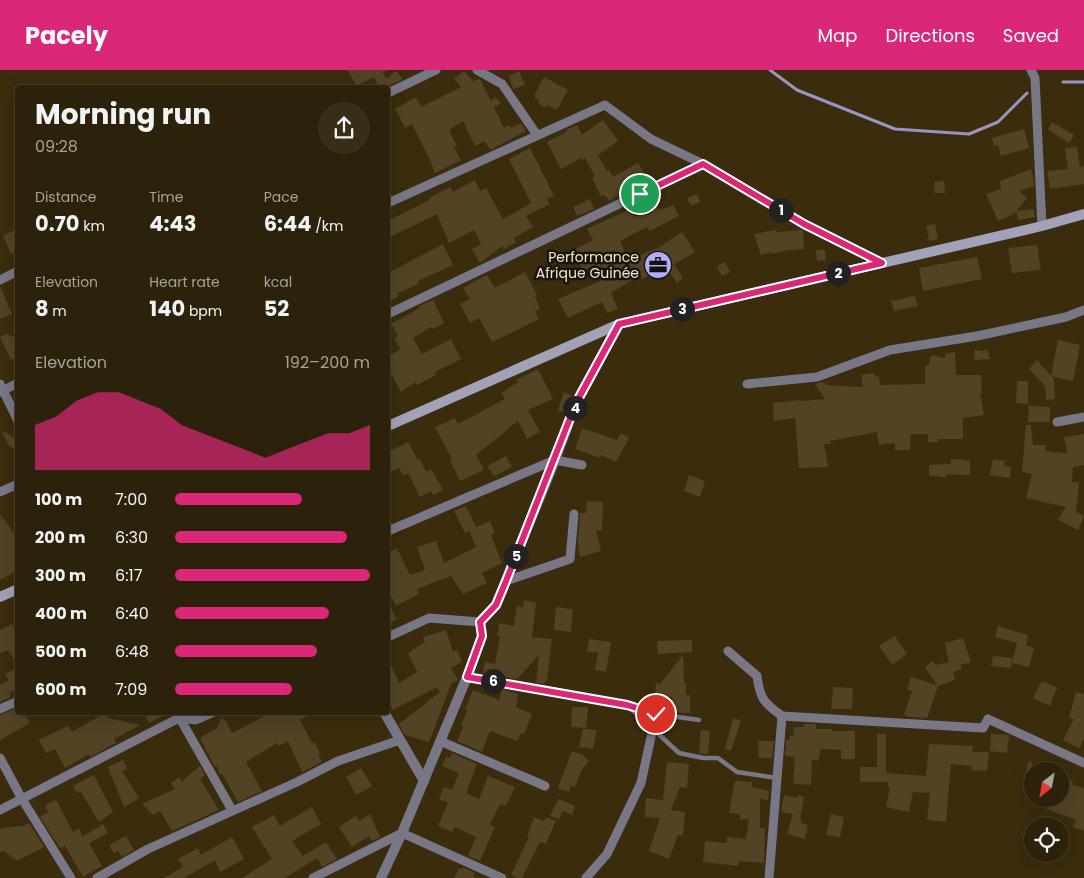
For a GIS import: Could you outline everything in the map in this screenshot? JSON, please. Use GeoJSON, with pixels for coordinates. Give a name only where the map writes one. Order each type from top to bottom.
{"type":"FeatureCollection","features":[{"type":"Feature","properties":{"kind":"main road"},"geometry":{"type":"LineString","coordinates":[[390,425],[619,324],[1042,226],[1084,214]]}},
{"type":"Feature","properties":{"kind":"main road"},"geometry":{"type":"LineString","coordinates":[[0,597],[15,590]]}},
{"type":"Feature","properties":{"kind":"street"},"geometry":{"type":"LineString","coordinates":[[390,92],[436,70]]}},
{"type":"Feature","properties":{"kind":"street"},"geometry":{"type":"LineString","coordinates":[[477,70],[502,84],[537,135]]}},
{"type":"Feature","properties":{"kind":"street"},"geometry":{"type":"LineString","coordinates":[[1031,70],[1035,78],[1042,226]]}},
{"type":"Feature","properties":{"kind":"street"},"geometry":{"type":"LineString","coordinates":[[390,202],[605,104],[651,139],[703,164],[804,224],[882,263]]}},
{"type":"Feature","properties":{"kind":"street"},"geometry":{"type":"LineString","coordinates":[[390,313],[703,164]]}},
{"type":"Feature","properties":{"kind":"street"},"geometry":{"type":"LineString","coordinates":[[0,280],[15,272]]}},
{"type":"Feature","properties":{"kind":"street"},"geometry":{"type":"LineString","coordinates":[[747,384],[817,377],[890,350],[977,336],[1066,317],[1084,310]]}},
{"type":"Feature","properties":{"kind":"street"},"geometry":{"type":"LineString","coordinates":[[480,622],[496,605],[576,403],[619,324]]}},
{"type":"Feature","properties":{"kind":"street"},"geometry":{"type":"LineString","coordinates":[[15,384],[1,389],[15,415]]}},
{"type":"Feature","properties":{"kind":"street"},"geometry":{"type":"LineString","coordinates":[[1057,422],[1084,417]]}},
{"type":"Feature","properties":{"kind":"street"},"geometry":{"type":"LineString","coordinates":[[390,530],[555,460],[582,465]]}},
{"type":"Feature","properties":{"kind":"street"},"geometry":{"type":"LineString","coordinates":[[0,492],[15,485]]}},
{"type":"Feature","properties":{"kind":"street"},"geometry":{"type":"LineString","coordinates":[[506,581],[570,559],[574,514]]}},
{"type":"Feature","properties":{"kind":"street"},"geometry":{"type":"LineString","coordinates":[[390,636],[429,618],[480,622]]}},
{"type":"Feature","properties":{"kind":"street"},"geometry":{"type":"LineString","coordinates":[[381,878],[424,782],[467,677],[482,636],[480,622]]}},
{"type":"Feature","properties":{"kind":"street"},"geometry":{"type":"LineString","coordinates":[[728,651],[757,676],[759,693],[767,705],[782,716],[983,728],[988,719],[1084,763]]}},
{"type":"Feature","properties":{"kind":"street"},"geometry":{"type":"LineString","coordinates":[[467,677],[572,694]]}},
{"type":"Feature","properties":{"kind":"street"},"geometry":{"type":"LineString","coordinates":[[0,709],[15,702]]}},
{"type":"Feature","properties":{"kind":"street"},"geometry":{"type":"LineString","coordinates":[[586,878],[607,854],[641,783],[656,714]]}},
{"type":"Feature","properties":{"kind":"street"},"geometry":{"type":"LineString","coordinates":[[0,810],[178,715],[196,720],[207,715]]}},
{"type":"Feature","properties":{"kind":"street"},"geometry":{"type":"LineString","coordinates":[[178,715],[232,810]]}},
{"type":"Feature","properties":{"kind":"street"},"geometry":{"type":"LineString","coordinates":[[386,715],[424,782]]}},
{"type":"Feature","properties":{"kind":"street"},"geometry":{"type":"LineString","coordinates":[[769,878],[782,716]]}},
{"type":"Feature","properties":{"kind":"street"},"geometry":{"type":"LineString","coordinates":[[97,878],[148,850],[232,810],[297,782],[338,761],[400,740]]}},
{"type":"Feature","properties":{"kind":"street"},"geometry":{"type":"LineString","coordinates":[[440,741],[545,786]]}},
{"type":"Feature","properties":{"kind":"street"},"geometry":{"type":"LineString","coordinates":[[0,758],[22,799],[71,878]]}},
{"type":"Feature","properties":{"kind":"street"},"geometry":{"type":"LineString","coordinates":[[313,878],[402,832]]}},
{"type":"Feature","properties":{"kind":"street"},"geometry":{"type":"LineString","coordinates":[[402,832],[502,878]]}},
{"type":"Feature","properties":{"kind":"lane"},"geometry":{"type":"LineString","coordinates":[[572,694],[627,705],[656,714],[699,720]]}},
{"type":"Feature","properties":{"kind":"lane"},"geometry":{"type":"LineString","coordinates":[[627,705],[679,753],[703,758],[718,758],[737,772],[778,778]]}},
{"type":"Feature","properties":{"kind":"building"},"geometry":{"type":"Polygon","coordinates":[[[348,70],[387,70],[383,72],[386,79],[396,71],[403,79],[390,86],[378,85],[374,77],[356,85],[348,70]]]}},
{"type":"Feature","properties":{"kind":"building"},"geometry":{"type":"Polygon","coordinates":[[[464,71],[473,81],[480,79],[491,101],[495,97],[501,103],[494,108],[504,128],[509,125],[511,128],[521,123],[526,131],[490,150],[485,141],[475,146],[463,121],[449,130],[457,146],[454,148],[461,160],[435,173],[412,124],[405,128],[395,109],[416,97],[421,107],[461,87],[454,79],[464,71]]]}},
{"type":"Feature","properties":{"kind":"building"},"geometry":{"type":"Polygon","coordinates":[[[519,71],[525,85],[513,89],[509,76],[519,71]]]}},
{"type":"Feature","properties":{"kind":"building"},"geometry":{"type":"Polygon","coordinates":[[[544,77],[568,90],[557,110],[548,105],[546,108],[538,103],[538,99],[535,98],[535,94],[544,77]]]}},
{"type":"Feature","properties":{"kind":"building"},"geometry":{"type":"Polygon","coordinates":[[[603,120],[618,141],[598,155],[607,171],[609,170],[613,177],[638,163],[647,179],[610,201],[604,195],[601,197],[592,178],[595,176],[585,158],[582,160],[581,158],[561,169],[547,142],[577,125],[582,135],[603,120]]]}},
{"type":"Feature","properties":{"kind":"building"},"geometry":{"type":"Polygon","coordinates":[[[1052,122],[1074,135],[1069,143],[1048,130],[1052,122]]]}},
{"type":"Feature","properties":{"kind":"building"},"geometry":{"type":"Polygon","coordinates":[[[1024,129],[1029,148],[1001,156],[998,145],[994,146],[992,138],[1024,129]]]}},
{"type":"Feature","properties":{"kind":"building"},"geometry":{"type":"Polygon","coordinates":[[[1077,147],[1080,167],[1084,166],[1084,184],[1050,189],[1047,171],[1068,169],[1065,148],[1077,147]]]}},
{"type":"Feature","properties":{"kind":"building"},"geometry":{"type":"Polygon","coordinates":[[[530,148],[554,196],[547,199],[550,204],[526,216],[533,227],[514,238],[516,242],[504,249],[502,246],[480,263],[472,249],[481,244],[474,230],[449,243],[437,214],[390,237],[390,220],[430,200],[429,198],[450,187],[453,192],[475,180],[480,191],[486,188],[503,219],[531,203],[509,159],[530,148]]]}},
{"type":"Feature","properties":{"kind":"building"},"geometry":{"type":"Polygon","coordinates":[[[1031,169],[1034,186],[1019,191],[1027,198],[1014,214],[998,221],[986,194],[1001,189],[1000,181],[1031,169]]]}},
{"type":"Feature","properties":{"kind":"building"},"geometry":{"type":"Polygon","coordinates":[[[944,181],[945,193],[935,193],[934,182],[944,181]]]}},
{"type":"Feature","properties":{"kind":"building"},"geometry":{"type":"Polygon","coordinates":[[[697,194],[700,202],[691,206],[687,198],[697,194]]]}},
{"type":"Feature","properties":{"kind":"building"},"geometry":{"type":"Polygon","coordinates":[[[590,199],[594,209],[577,216],[573,207],[590,199]]]}},
{"type":"Feature","properties":{"kind":"building"},"geometry":{"type":"Polygon","coordinates":[[[673,205],[679,216],[650,231],[647,227],[620,241],[627,258],[639,252],[641,255],[660,247],[682,232],[695,252],[674,264],[683,278],[677,283],[666,267],[642,279],[640,275],[611,293],[618,309],[607,313],[602,302],[568,318],[558,299],[605,279],[596,264],[583,271],[573,250],[593,240],[587,229],[631,209],[635,217],[658,207],[660,210],[673,205]]]}},
{"type":"Feature","properties":{"kind":"building"},"geometry":{"type":"Polygon","coordinates":[[[1033,209],[1035,217],[1018,220],[1016,211],[1033,209]]]}},
{"type":"Feature","properties":{"kind":"building"},"geometry":{"type":"Polygon","coordinates":[[[935,224],[938,239],[929,241],[926,226],[935,224]]]}},
{"type":"Feature","properties":{"kind":"building"},"geometry":{"type":"Polygon","coordinates":[[[15,230],[15,252],[11,254],[3,236],[15,230]]]}},
{"type":"Feature","properties":{"kind":"building"},"geometry":{"type":"Polygon","coordinates":[[[776,230],[776,232],[803,230],[804,249],[771,254],[771,252],[761,255],[754,234],[776,230]]]}},
{"type":"Feature","properties":{"kind":"building"},"geometry":{"type":"Polygon","coordinates":[[[443,244],[453,265],[418,281],[419,283],[397,294],[399,296],[390,301],[390,272],[443,244]]]}},
{"type":"Feature","properties":{"kind":"building"},"geometry":{"type":"Polygon","coordinates":[[[1037,245],[1041,270],[1012,273],[1008,248],[1037,245]]]}},
{"type":"Feature","properties":{"kind":"building"},"geometry":{"type":"Polygon","coordinates":[[[816,250],[825,250],[826,260],[817,261],[816,250]]]}},
{"type":"Feature","properties":{"kind":"building"},"geometry":{"type":"Polygon","coordinates":[[[977,257],[982,279],[923,291],[919,268],[977,257]]]}},
{"type":"Feature","properties":{"kind":"building"},"geometry":{"type":"Polygon","coordinates":[[[725,262],[730,272],[722,276],[717,266],[725,262]]]}},
{"type":"Feature","properties":{"kind":"building"},"geometry":{"type":"Polygon","coordinates":[[[525,272],[537,295],[535,296],[540,309],[535,311],[539,319],[492,342],[479,318],[470,323],[460,304],[470,299],[463,288],[487,275],[495,288],[525,272]]]}},
{"type":"Feature","properties":{"kind":"building"},"geometry":{"type":"Polygon","coordinates":[[[0,286],[12,314],[0,319],[0,286]]]}},
{"type":"Feature","properties":{"kind":"building"},"geometry":{"type":"Polygon","coordinates":[[[915,296],[918,306],[894,311],[891,301],[915,296]]]}},
{"type":"Feature","properties":{"kind":"building"},"geometry":{"type":"Polygon","coordinates":[[[433,300],[444,323],[432,329],[431,327],[413,338],[422,354],[451,339],[461,359],[435,372],[436,375],[417,385],[416,382],[401,392],[390,372],[390,356],[400,349],[394,338],[398,336],[391,324],[420,308],[419,306],[433,300]]]}},
{"type":"Feature","properties":{"kind":"building"},"geometry":{"type":"Polygon","coordinates":[[[8,333],[10,337],[15,335],[15,358],[11,360],[0,337],[8,333]]]}},
{"type":"Feature","properties":{"kind":"building"},"geometry":{"type":"Polygon","coordinates":[[[1058,340],[1080,345],[1073,381],[1051,376],[1058,340]]]}},
{"type":"Feature","properties":{"kind":"building"},"geometry":{"type":"Polygon","coordinates":[[[987,349],[990,359],[975,360],[974,350],[983,351],[987,349]]]}},
{"type":"Feature","properties":{"kind":"building"},"geometry":{"type":"Polygon","coordinates":[[[955,352],[956,375],[981,375],[982,394],[980,394],[984,415],[963,418],[963,439],[938,439],[938,442],[928,442],[928,434],[911,434],[910,450],[895,450],[895,443],[879,445],[877,432],[830,441],[831,444],[824,444],[828,467],[799,468],[795,418],[774,421],[773,403],[825,399],[815,384],[823,382],[826,385],[863,387],[861,375],[875,373],[875,377],[879,376],[880,385],[925,384],[925,366],[929,365],[931,355],[945,358],[945,354],[955,352]]]}},
{"type":"Feature","properties":{"kind":"building"},"geometry":{"type":"Polygon","coordinates":[[[1037,360],[1054,379],[1055,399],[1046,400],[1045,386],[1029,369],[1037,360]]]}},
{"type":"Feature","properties":{"kind":"building"},"geometry":{"type":"Polygon","coordinates":[[[538,369],[553,399],[528,410],[540,432],[527,439],[518,421],[476,455],[484,470],[460,481],[450,460],[452,459],[435,427],[455,418],[458,424],[505,399],[501,393],[518,382],[516,380],[538,369]]]}},
{"type":"Feature","properties":{"kind":"building"},"geometry":{"type":"Polygon","coordinates":[[[1017,381],[1028,381],[1028,404],[1016,403],[1017,381]]]}},
{"type":"Feature","properties":{"kind":"building"},"geometry":{"type":"Polygon","coordinates":[[[564,392],[572,396],[565,413],[558,410],[564,392]]]}},
{"type":"Feature","properties":{"kind":"building"},"geometry":{"type":"Polygon","coordinates":[[[1029,406],[1050,407],[1050,422],[1028,422],[1029,406]]]}},
{"type":"Feature","properties":{"kind":"building"},"geometry":{"type":"Polygon","coordinates":[[[1026,425],[1031,425],[1033,445],[1046,445],[1045,451],[1067,453],[1064,437],[1084,434],[1084,465],[1073,467],[1072,482],[1079,482],[1076,512],[1084,516],[1078,530],[1058,520],[1066,507],[1026,498],[1032,474],[1022,472],[1026,425]]]}},
{"type":"Feature","properties":{"kind":"building"},"geometry":{"type":"Polygon","coordinates":[[[582,428],[617,440],[621,433],[629,438],[616,462],[601,455],[600,458],[575,449],[582,428]]]}},
{"type":"Feature","properties":{"kind":"building"},"geometry":{"type":"Polygon","coordinates":[[[1,430],[15,438],[15,449],[9,446],[1,430]]]}},
{"type":"Feature","properties":{"kind":"building"},"geometry":{"type":"Polygon","coordinates":[[[408,442],[418,460],[420,459],[426,472],[431,469],[443,490],[433,495],[431,491],[420,497],[408,473],[403,476],[399,468],[390,472],[390,451],[408,442]]]}},
{"type":"Feature","properties":{"kind":"building"},"geometry":{"type":"Polygon","coordinates":[[[506,456],[512,467],[494,476],[487,466],[506,456]]]}},
{"type":"Feature","properties":{"kind":"building"},"geometry":{"type":"Polygon","coordinates":[[[951,459],[970,460],[970,475],[946,474],[946,477],[929,476],[929,465],[951,464],[951,459]]]}},
{"type":"Feature","properties":{"kind":"building"},"geometry":{"type":"Polygon","coordinates":[[[993,459],[1005,461],[1004,466],[1011,467],[1010,478],[990,475],[993,459]]]}},
{"type":"Feature","properties":{"kind":"building"},"geometry":{"type":"Polygon","coordinates":[[[689,475],[705,481],[700,497],[684,491],[689,475]]]}},
{"type":"Feature","properties":{"kind":"building"},"geometry":{"type":"Polygon","coordinates":[[[587,501],[603,502],[602,531],[596,530],[601,551],[580,557],[578,543],[580,513],[586,513],[587,501]]]}},
{"type":"Feature","properties":{"kind":"building"},"geometry":{"type":"Polygon","coordinates":[[[466,506],[476,527],[490,521],[495,533],[491,535],[502,563],[482,573],[487,583],[463,594],[451,576],[417,589],[419,594],[396,606],[390,593],[390,552],[397,548],[410,575],[425,570],[417,547],[436,541],[444,563],[476,547],[469,531],[465,533],[454,511],[466,506]]]}},
{"type":"Feature","properties":{"kind":"building"},"geometry":{"type":"Polygon","coordinates":[[[0,514],[13,532],[15,531],[15,572],[0,580],[0,514]]]}},
{"type":"Feature","properties":{"kind":"building"},"geometry":{"type":"Polygon","coordinates":[[[524,600],[536,603],[532,637],[552,639],[547,681],[544,684],[536,683],[539,655],[517,679],[483,673],[485,662],[495,664],[500,636],[497,636],[499,623],[514,626],[517,606],[523,607],[524,600]]]}},
{"type":"Feature","properties":{"kind":"building"},"geometry":{"type":"Polygon","coordinates":[[[390,606],[397,619],[390,623],[390,606]]]}},
{"type":"Feature","properties":{"kind":"building"},"geometry":{"type":"Polygon","coordinates":[[[556,607],[573,609],[571,632],[554,630],[556,607]]]}},
{"type":"Feature","properties":{"kind":"building"},"geometry":{"type":"Polygon","coordinates":[[[12,624],[15,630],[15,661],[8,650],[0,653],[0,630],[12,624]]]}},
{"type":"Feature","properties":{"kind":"building"},"geometry":{"type":"Polygon","coordinates":[[[998,626],[1028,635],[1026,645],[1034,648],[1029,667],[1012,663],[1017,643],[995,637],[998,626]]]}},
{"type":"Feature","properties":{"kind":"building"},"geometry":{"type":"Polygon","coordinates":[[[446,630],[453,652],[457,650],[462,662],[451,668],[458,680],[451,684],[429,742],[405,735],[399,724],[440,692],[437,687],[393,710],[390,703],[390,663],[399,683],[417,672],[408,653],[425,642],[423,637],[446,630]]]}},
{"type":"Feature","properties":{"kind":"building"},"geometry":{"type":"Polygon","coordinates":[[[895,636],[907,654],[892,665],[879,646],[895,636]]]}},
{"type":"Feature","properties":{"kind":"building"},"geometry":{"type":"Polygon","coordinates":[[[963,638],[971,662],[960,665],[962,669],[953,672],[955,680],[938,686],[927,718],[904,715],[912,691],[907,689],[911,677],[937,685],[925,667],[932,661],[936,665],[949,662],[945,643],[963,638]]]}},
{"type":"Feature","properties":{"kind":"building"},"geometry":{"type":"Polygon","coordinates":[[[589,639],[611,642],[606,672],[595,670],[598,652],[587,652],[589,639]]]}},
{"type":"Feature","properties":{"kind":"building"},"geometry":{"type":"Polygon","coordinates":[[[692,640],[692,652],[658,654],[657,641],[692,640]]]}},
{"type":"Feature","properties":{"kind":"building"},"geometry":{"type":"Polygon","coordinates":[[[683,655],[684,683],[686,683],[686,695],[690,695],[690,713],[671,712],[672,697],[655,696],[656,683],[660,684],[683,655]]]}},
{"type":"Feature","properties":{"kind":"building"},"geometry":{"type":"Polygon","coordinates":[[[993,656],[1012,658],[1011,668],[991,666],[993,656]]]}},
{"type":"Feature","properties":{"kind":"building"},"geometry":{"type":"Polygon","coordinates":[[[15,669],[15,691],[9,693],[11,697],[0,702],[0,685],[9,680],[5,674],[15,669]]]}},
{"type":"Feature","properties":{"kind":"building"},"geometry":{"type":"Polygon","coordinates":[[[1042,681],[1057,688],[1050,706],[1033,698],[1042,681]]]}},
{"type":"Feature","properties":{"kind":"building"},"geometry":{"type":"Polygon","coordinates":[[[833,687],[853,688],[852,709],[831,709],[833,687]]]}},
{"type":"Feature","properties":{"kind":"building"},"geometry":{"type":"Polygon","coordinates":[[[502,689],[518,694],[516,707],[532,714],[524,734],[521,733],[517,741],[490,731],[482,752],[457,741],[463,727],[461,726],[467,711],[465,710],[473,690],[499,700],[502,689]]]}},
{"type":"Feature","properties":{"kind":"building"},"geometry":{"type":"Polygon","coordinates":[[[1076,692],[1084,694],[1084,739],[1079,748],[1063,740],[1074,719],[1069,718],[1076,692]]]}},
{"type":"Feature","properties":{"kind":"building"},"geometry":{"type":"Polygon","coordinates":[[[572,707],[588,707],[586,728],[571,727],[572,707]]]}},
{"type":"Feature","properties":{"kind":"building"},"geometry":{"type":"Polygon","coordinates":[[[15,709],[15,715],[25,715],[30,723],[0,740],[0,715],[15,709]]]}},
{"type":"Feature","properties":{"kind":"building"},"geometry":{"type":"Polygon","coordinates":[[[102,715],[106,715],[107,718],[140,725],[114,739],[116,743],[90,757],[89,754],[65,768],[55,749],[46,753],[39,740],[68,726],[72,732],[102,715]]]}},
{"type":"Feature","properties":{"kind":"building"},"geometry":{"type":"Polygon","coordinates":[[[145,715],[164,715],[149,723],[145,715]]]}},
{"type":"Feature","properties":{"kind":"building"},"geometry":{"type":"Polygon","coordinates":[[[262,715],[309,715],[300,720],[312,743],[314,742],[320,753],[318,754],[322,762],[302,772],[288,741],[279,746],[277,743],[246,762],[262,791],[238,802],[222,773],[220,775],[217,766],[215,767],[200,738],[217,728],[221,718],[226,721],[232,733],[263,717],[262,715]]]}},
{"type":"Feature","properties":{"kind":"building"},"geometry":{"type":"Polygon","coordinates":[[[733,718],[741,721],[731,751],[725,749],[733,718]]]}},
{"type":"Feature","properties":{"kind":"building"},"geometry":{"type":"Polygon","coordinates":[[[804,724],[816,724],[816,729],[855,731],[855,759],[841,759],[841,750],[821,749],[818,761],[812,759],[811,785],[793,784],[795,757],[785,756],[786,740],[790,740],[790,736],[793,736],[794,727],[804,727],[804,724]]]}},
{"type":"Feature","properties":{"kind":"building"},"geometry":{"type":"Polygon","coordinates":[[[583,729],[597,730],[593,749],[579,747],[583,729]]]}},
{"type":"Feature","properties":{"kind":"building"},"geometry":{"type":"Polygon","coordinates":[[[701,730],[710,731],[708,754],[699,753],[701,730]]]}},
{"type":"Feature","properties":{"kind":"building"},"geometry":{"type":"Polygon","coordinates":[[[877,734],[886,734],[886,773],[926,776],[929,744],[973,746],[972,752],[989,752],[987,771],[971,770],[972,766],[951,764],[946,822],[927,820],[930,793],[913,792],[909,812],[886,807],[890,787],[888,787],[888,782],[860,782],[860,767],[877,767],[877,734]]]}},
{"type":"Feature","properties":{"kind":"building"},"geometry":{"type":"Polygon","coordinates":[[[991,734],[1009,735],[1007,753],[990,751],[991,734]]]}},
{"type":"Feature","properties":{"kind":"building"},"geometry":{"type":"Polygon","coordinates":[[[758,741],[774,741],[772,758],[759,758],[758,741]]]}},
{"type":"Feature","properties":{"kind":"building"},"geometry":{"type":"Polygon","coordinates":[[[572,751],[583,755],[589,761],[582,769],[575,787],[571,786],[569,792],[558,788],[572,751]]]}},
{"type":"Feature","properties":{"kind":"building"},"geometry":{"type":"Polygon","coordinates":[[[452,753],[477,764],[466,793],[479,799],[488,776],[515,787],[506,806],[500,804],[490,825],[495,827],[480,861],[468,856],[476,837],[455,827],[452,832],[438,826],[448,803],[439,799],[444,787],[452,790],[459,773],[442,766],[446,757],[450,758],[452,753]]]}},
{"type":"Feature","properties":{"kind":"building"},"geometry":{"type":"Polygon","coordinates":[[[123,760],[127,769],[122,771],[139,798],[124,807],[108,767],[123,760]]]}},
{"type":"Feature","properties":{"kind":"building"},"geometry":{"type":"Polygon","coordinates":[[[667,762],[689,764],[687,788],[680,787],[671,810],[685,812],[683,836],[678,835],[669,859],[649,851],[660,818],[645,817],[646,798],[663,800],[667,762]]]}},
{"type":"Feature","properties":{"kind":"building"},"geometry":{"type":"Polygon","coordinates":[[[200,766],[205,775],[200,779],[219,810],[172,831],[160,811],[153,815],[142,804],[175,789],[171,783],[179,777],[182,781],[200,766]]]}},
{"type":"Feature","properties":{"kind":"building"},"geometry":{"type":"Polygon","coordinates":[[[361,768],[372,786],[356,795],[346,777],[361,768]]]}},
{"type":"Feature","properties":{"kind":"building"},"geometry":{"type":"Polygon","coordinates":[[[94,775],[113,812],[99,822],[81,792],[77,793],[73,786],[94,775]]]}},
{"type":"Feature","properties":{"kind":"building"},"geometry":{"type":"Polygon","coordinates":[[[1069,780],[1073,781],[1072,785],[1084,788],[1084,831],[1073,827],[1076,820],[1046,809],[1069,808],[1069,780]]]}},
{"type":"Feature","properties":{"kind":"building"},"geometry":{"type":"Polygon","coordinates":[[[735,781],[752,782],[752,787],[769,791],[768,800],[760,799],[760,828],[765,828],[764,863],[739,861],[738,866],[703,862],[705,841],[727,843],[727,837],[746,839],[749,819],[740,820],[740,814],[729,813],[735,781]]]}},
{"type":"Feature","properties":{"kind":"building"},"geometry":{"type":"Polygon","coordinates":[[[784,795],[797,798],[798,795],[804,797],[800,819],[802,820],[801,823],[808,825],[805,839],[787,834],[793,814],[781,812],[784,795]]]}},
{"type":"Feature","properties":{"kind":"building"},"geometry":{"type":"Polygon","coordinates":[[[558,799],[575,806],[572,815],[563,811],[559,819],[550,816],[558,799]]]}},
{"type":"Feature","properties":{"kind":"building"},"geometry":{"type":"Polygon","coordinates":[[[56,800],[73,832],[79,828],[82,837],[103,824],[108,833],[89,843],[102,866],[83,877],[65,846],[60,848],[40,817],[48,812],[45,805],[56,800]]]}},
{"type":"Feature","properties":{"kind":"building"},"geometry":{"type":"Polygon","coordinates":[[[312,807],[321,824],[292,841],[303,856],[326,842],[337,859],[322,867],[317,858],[285,878],[242,878],[272,859],[252,827],[274,815],[280,826],[312,807]]]}},
{"type":"Feature","properties":{"kind":"building"},"geometry":{"type":"Polygon","coordinates":[[[370,814],[380,837],[372,841],[369,836],[352,847],[339,827],[356,816],[359,821],[370,814]]]}},
{"type":"Feature","properties":{"kind":"building"},"geometry":{"type":"Polygon","coordinates":[[[831,814],[844,817],[840,837],[826,835],[831,814]]]}},
{"type":"Feature","properties":{"kind":"building"},"geometry":{"type":"Polygon","coordinates":[[[534,817],[544,821],[546,817],[556,821],[546,844],[540,842],[522,878],[517,878],[511,875],[529,837],[527,836],[534,817]]]}},
{"type":"Feature","properties":{"kind":"building"},"geometry":{"type":"Polygon","coordinates":[[[29,823],[44,847],[17,861],[4,851],[0,853],[0,828],[23,826],[29,823]]]}},
{"type":"Feature","properties":{"kind":"building"},"geometry":{"type":"Polygon","coordinates":[[[126,836],[134,850],[122,857],[118,851],[114,854],[109,845],[126,836]]]}},
{"type":"Feature","properties":{"kind":"building"},"geometry":{"type":"Polygon","coordinates":[[[232,837],[244,859],[220,872],[215,860],[184,878],[164,878],[183,867],[178,859],[198,848],[201,855],[232,837]]]}},
{"type":"Feature","properties":{"kind":"building"},"geometry":{"type":"Polygon","coordinates":[[[463,867],[475,873],[473,876],[478,878],[454,878],[459,868],[462,869],[463,867]]]}},
{"type":"Feature","properties":{"kind":"waterway"},"geometry":{"type":"LineString","coordinates":[[770,70],[797,90],[895,129],[969,134],[998,122],[1027,93]]}},
{"type":"Feature","properties":{"kind":"waterway"},"geometry":{"type":"LineString","coordinates":[[1063,82],[1084,82]]}},
{"type":"Feature","properties":{"kind":"place","name":"Performance Afrique Guinée"},"geometry":{"type":"Point","coordinates":[658,265]}},
{"type":"Feature","properties":{"kind":"route"},"geometry":{"type":"LineString","coordinates":[[640,194],[703,164],[804,224],[882,263],[619,324],[576,403],[496,605],[480,622],[482,636],[467,677],[572,694],[627,705],[656,714]]}}]}
